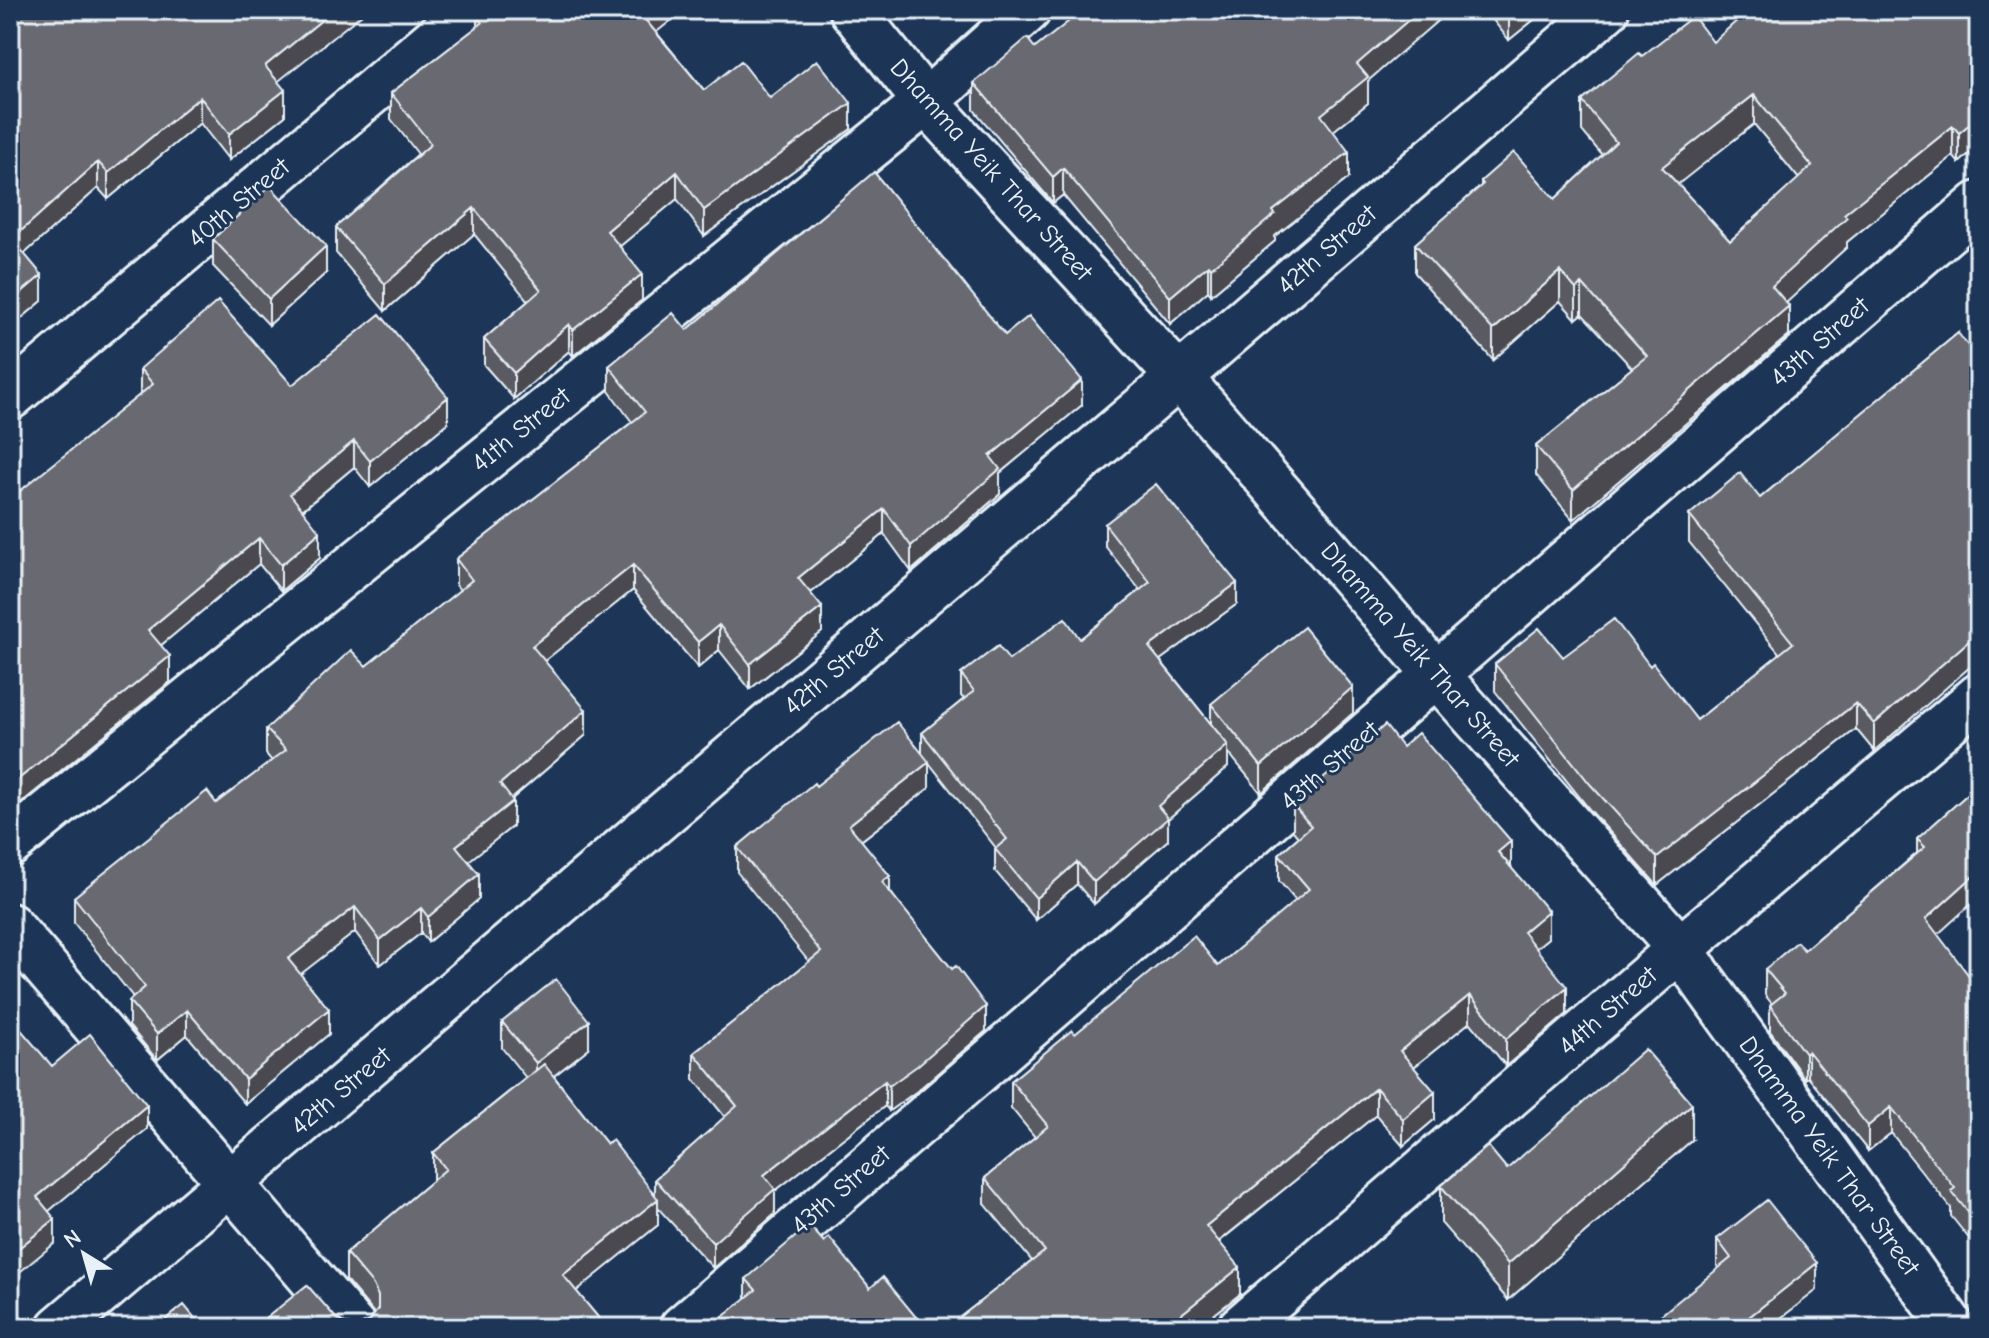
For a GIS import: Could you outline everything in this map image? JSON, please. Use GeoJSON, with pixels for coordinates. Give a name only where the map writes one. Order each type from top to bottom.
{"type":"FeatureCollection","features":[{"type":"Feature","properties":{"kind":"street","name":"40th Street"},"geometry":{"type":"LineString","coordinates":[[10,397],[469,10]]}},
{"type":"Feature","properties":{"kind":"street","name":"Dhamma Yeik Thar Street"},"geometry":{"type":"LineString","coordinates":[[852,10],[926,102],[1179,377],[1680,949],[1953,1328]]}},
{"type":"Feature","properties":{"kind":"street","name":"41th Street"},"geometry":{"type":"LineString","coordinates":[[10,844],[926,102],[1028,10]]}},
{"type":"Feature","properties":{"kind":"street","name":"42th Street"},"geometry":{"type":"LineString","coordinates":[[59,1328],[1179,377],[1606,10]]}},
{"type":"Feature","properties":{"kind":"street","name":"43th Street"},"geometry":{"type":"LineString","coordinates":[[682,1328],[1979,204]]}},
{"type":"Feature","properties":{"kind":"street","name":"44th Street"},"geometry":{"type":"LineString","coordinates":[[1240,1328],[1979,696]]}},
{"type":"Feature","properties":{"kind":"street"},"geometry":{"type":"LineString","coordinates":[[10,926],[354,1328]]}},
{"type":"Feature","properties":{"kind":"building"},"geometry":{"type":"Polygon","coordinates":[[[10,10],[334,10],[265,66],[285,90],[229,134],[200,97],[108,173],[98,162],[12,239],[42,275],[10,302],[10,10]]]}},
{"type":"Feature","properties":{"kind":"building"},"geometry":{"type":"Polygon","coordinates":[[[484,10],[651,10],[643,17],[704,90],[741,61],[770,98],[817,60],[851,103],[704,210],[677,172],[607,231],[642,274],[573,330],[569,324],[514,373],[484,339],[541,290],[474,208],[385,284],[336,227],[431,144],[391,93],[482,23],[477,16],[484,10]]]}},
{"type":"Feature","properties":{"kind":"building"},"geometry":{"type":"Polygon","coordinates":[[[1083,10],[1420,10],[1357,64],[1368,77],[1321,115],[1349,152],[1273,211],[1275,214],[1211,268],[1208,265],[1170,297],[1063,168],[1053,177],[974,83],[1027,38],[1035,48],[1083,10]]]}},
{"type":"Feature","properties":{"kind":"building"},"geometry":{"type":"Polygon","coordinates":[[[1749,10],[1979,10],[1979,116],[1959,133],[1953,126],[1844,214],[1847,217],[1772,286],[1789,306],[1573,490],[1536,446],[1647,356],[1582,284],[1576,289],[1560,271],[1493,330],[1415,244],[1514,152],[1555,199],[1616,142],[1582,101],[1639,53],[1642,56],[1693,16],[1713,42],[1749,10]],[[1754,95],[1662,167],[1730,241],[1812,166],[1754,95]]]}},
{"type":"Feature","properties":{"kind":"building"},"geometry":{"type":"Polygon","coordinates":[[[874,172],[1005,335],[1029,316],[1082,380],[990,456],[1000,469],[911,546],[884,509],[798,578],[822,607],[750,664],[719,625],[698,642],[633,565],[532,646],[586,710],[500,784],[513,801],[456,846],[479,874],[428,917],[421,908],[380,940],[355,907],[288,959],[329,1009],[245,1079],[187,1010],[157,1034],[129,1001],[145,987],[74,897],[207,791],[216,803],[286,750],[266,729],[351,650],[366,666],[472,580],[456,559],[645,412],[609,366],[673,313],[687,330],[874,172]]]}},
{"type":"Feature","properties":{"kind":"building"},"geometry":{"type":"Polygon","coordinates":[[[270,186],[326,246],[269,299],[213,239],[270,186]]]}},
{"type":"Feature","properties":{"kind":"building"},"geometry":{"type":"Polygon","coordinates":[[[218,301],[292,385],[380,314],[448,397],[370,461],[354,441],[290,494],[320,532],[281,565],[259,538],[148,630],[170,656],[10,786],[10,499],[153,384],[140,369],[218,301]]]}},
{"type":"Feature","properties":{"kind":"building"},"geometry":{"type":"Polygon","coordinates":[[[1958,333],[1973,352],[1979,347],[1979,632],[1874,724],[1856,703],[1657,858],[1590,784],[1495,664],[1539,628],[1563,657],[1614,619],[1697,720],[1793,643],[1689,515],[1740,473],[1760,498],[1958,333]]]}},
{"type":"Feature","properties":{"kind":"building"},"geometry":{"type":"Polygon","coordinates":[[[1156,484],[1237,583],[1149,647],[1228,745],[1158,806],[1168,818],[1094,882],[1077,862],[1036,898],[995,849],[1007,839],[922,733],[974,691],[961,674],[998,646],[1009,660],[1065,618],[1080,639],[1150,582],[1105,524],[1156,484]]]}},
{"type":"Feature","properties":{"kind":"building"},"geometry":{"type":"Polygon","coordinates":[[[1304,627],[1353,687],[1261,766],[1211,704],[1304,627]]]}},
{"type":"Feature","properties":{"kind":"building"},"geometry":{"type":"Polygon","coordinates":[[[897,722],[929,762],[849,825],[890,876],[882,882],[952,969],[956,966],[986,1006],[917,1066],[889,1086],[885,1081],[764,1175],[775,1189],[713,1243],[655,1179],[737,1106],[694,1053],[821,952],[737,847],[814,783],[816,786],[897,722]]]}},
{"type":"Feature","properties":{"kind":"building"},"geometry":{"type":"Polygon","coordinates":[[[1385,725],[1402,747],[1418,733],[1511,841],[1498,852],[1548,911],[1523,932],[1567,987],[1506,1039],[1470,995],[1400,1051],[1435,1092],[1403,1119],[1376,1088],[1206,1226],[1240,1267],[1164,1328],[946,1328],[1045,1251],[985,1178],[1048,1126],[1011,1081],[1072,1030],[1075,1034],[1194,936],[1218,966],[1309,889],[1279,854],[1311,826],[1293,805],[1385,725]]]}},
{"type":"Feature","properties":{"kind":"building"},"geometry":{"type":"Polygon","coordinates":[[[1979,784],[1979,871],[1926,919],[1979,989],[1979,1226],[1951,1191],[1955,1188],[1891,1107],[1868,1126],[1808,1051],[1805,1054],[1770,1005],[1785,993],[1765,969],[1797,942],[1804,950],[1925,847],[1917,839],[1979,784]]]}},
{"type":"Feature","properties":{"kind":"building"},"geometry":{"type":"Polygon","coordinates":[[[556,979],[589,1021],[536,1063],[502,1022],[556,979]]]}},
{"type":"Feature","properties":{"kind":"building"},"geometry":{"type":"Polygon","coordinates":[[[10,1017],[52,1066],[90,1034],[147,1105],[37,1197],[55,1219],[10,1255],[10,1017]]]}},
{"type":"Feature","properties":{"kind":"building"},"geometry":{"type":"Polygon","coordinates":[[[1645,1049],[1692,1104],[1508,1264],[1441,1186],[1488,1146],[1507,1169],[1645,1049]]]}},
{"type":"Feature","properties":{"kind":"building"},"geometry":{"type":"Polygon","coordinates":[[[544,1064],[607,1144],[612,1140],[658,1199],[563,1275],[607,1328],[254,1328],[307,1285],[345,1324],[358,1326],[370,1321],[378,1309],[378,1296],[373,1285],[346,1253],[446,1169],[433,1153],[544,1064]]]}},
{"type":"Feature","properties":{"kind":"building"},"geometry":{"type":"Polygon","coordinates":[[[1767,1200],[1817,1263],[1735,1328],[1645,1328],[1731,1258],[1717,1239],[1767,1200]]]}},
{"type":"Feature","properties":{"kind":"building"},"geometry":{"type":"Polygon","coordinates":[[[809,1225],[824,1242],[829,1237],[870,1288],[883,1277],[925,1328],[709,1328],[756,1290],[746,1279],[809,1225]]]}},
{"type":"Feature","properties":{"kind":"building"},"geometry":{"type":"Polygon","coordinates":[[[184,1305],[203,1328],[156,1328],[184,1305]]]}}]}
